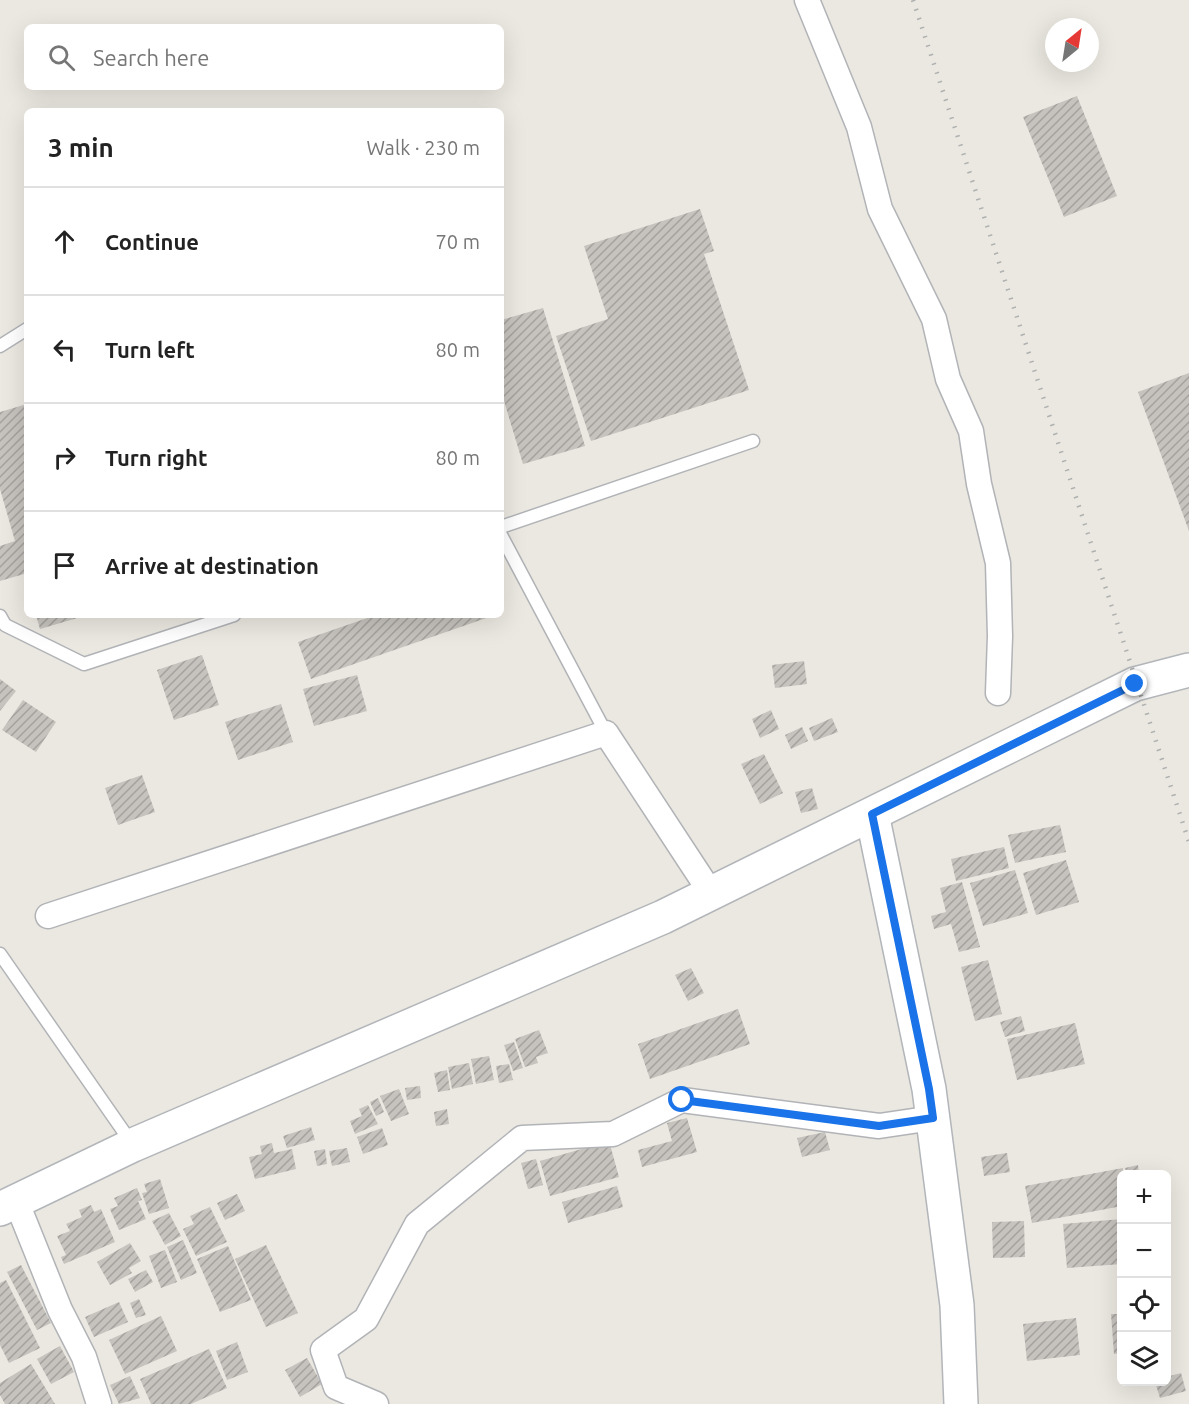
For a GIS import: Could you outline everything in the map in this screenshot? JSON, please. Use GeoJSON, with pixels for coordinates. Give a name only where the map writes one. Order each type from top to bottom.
{"type":"FeatureCollection","features":[{"type":"Feature","properties":{"kind":"main road"},"geometry":{"type":"LineString","coordinates":[[9,1206],[133,1145],[663,917],[1135,684],[1189,670]]}},
{"type":"Feature","properties":{"kind":"main road"},"geometry":{"type":"LineString","coordinates":[[872,814],[929,1089],[957,1305],[961,1404]]}},
{"type":"Feature","properties":{"kind":"street"},"geometry":{"type":"LineString","coordinates":[[807,0],[859,127],[880,209],[934,319],[948,379],[971,430],[979,484],[998,564],[1000,636],[998,693]]}},
{"type":"Feature","properties":{"kind":"street"},"geometry":{"type":"LineString","coordinates":[[48,916],[606,733],[711,893]]}},
{"type":"Feature","properties":{"kind":"street"},"geometry":{"type":"LineString","coordinates":[[376,1404],[336,1387],[322,1350],[366,1319],[417,1224],[522,1138],[613,1134],[682,1100],[879,1126],[933,1118]]}},
{"type":"Feature","properties":{"kind":"street"},"geometry":{"type":"LineString","coordinates":[[9,1206],[84,1357],[99,1404]]}},
{"type":"Feature","properties":{"kind":"lane"},"geometry":{"type":"LineString","coordinates":[[0,346],[24,331]]}},
{"type":"Feature","properties":{"kind":"lane"},"geometry":{"type":"LineString","coordinates":[[504,526],[753,441]]}},
{"type":"Feature","properties":{"kind":"lane"},"geometry":{"type":"LineString","coordinates":[[504,541],[606,733]]}},
{"type":"Feature","properties":{"kind":"lane"},"geometry":{"type":"LineString","coordinates":[[0,616],[5,625],[84,664],[225,618]]}},
{"type":"Feature","properties":{"kind":"lane"},"geometry":{"type":"LineString","coordinates":[[0,954],[133,1145]]}},
{"type":"Feature","properties":{"kind":"building"},"geometry":{"type":"Polygon","coordinates":[[[1077,96],[1117,196],[1064,217],[1023,117],[1077,96]]]}},
{"type":"Feature","properties":{"kind":"building"},"geometry":{"type":"Polygon","coordinates":[[[700,209],[714,251],[704,254],[749,390],[591,441],[556,336],[608,319],[584,246],[700,209]]]}},
{"type":"Feature","properties":{"kind":"building"},"geometry":{"type":"Polygon","coordinates":[[[543,308],[585,446],[523,464],[504,401],[504,319],[543,308]]]}},
{"type":"Feature","properties":{"kind":"building"},"geometry":{"type":"Polygon","coordinates":[[[1189,373],[1189,531],[1138,392],[1189,373]]]}},
{"type":"Feature","properties":{"kind":"building"},"geometry":{"type":"Polygon","coordinates":[[[24,405],[24,574],[0,581],[0,546],[15,541],[0,489],[0,412],[24,405]]]}},
{"type":"Feature","properties":{"kind":"building"},"geometry":{"type":"Polygon","coordinates":[[[37,618],[77,618],[40,629],[37,618]]]}},
{"type":"Feature","properties":{"kind":"building"},"geometry":{"type":"Polygon","coordinates":[[[367,618],[486,618],[311,679],[298,642],[367,618]]]}},
{"type":"Feature","properties":{"kind":"building"},"geometry":{"type":"Polygon","coordinates":[[[202,655],[219,705],[174,720],[157,670],[202,655]]]}},
{"type":"Feature","properties":{"kind":"building"},"geometry":{"type":"Polygon","coordinates":[[[804,661],[807,684],[775,688],[772,665],[804,661]]]}},
{"type":"Feature","properties":{"kind":"building"},"geometry":{"type":"Polygon","coordinates":[[[357,675],[367,711],[314,726],[303,689],[357,675]]]}},
{"type":"Feature","properties":{"kind":"building"},"geometry":{"type":"Polygon","coordinates":[[[0,679],[16,691],[0,711],[0,679]]]}},
{"type":"Feature","properties":{"kind":"building"},"geometry":{"type":"Polygon","coordinates":[[[23,700],[56,722],[36,752],[2,730],[23,700]]]}},
{"type":"Feature","properties":{"kind":"building"},"geometry":{"type":"Polygon","coordinates":[[[281,704],[293,742],[238,760],[225,722],[281,704]]]}},
{"type":"Feature","properties":{"kind":"building"},"geometry":{"type":"Polygon","coordinates":[[[771,710],[779,729],[760,738],[752,719],[771,710]]]}},
{"type":"Feature","properties":{"kind":"building"},"geometry":{"type":"Polygon","coordinates":[[[832,718],[838,732],[814,741],[809,728],[832,718]]]}},
{"type":"Feature","properties":{"kind":"building"},"geometry":{"type":"Polygon","coordinates":[[[802,727],[808,741],[791,749],[785,735],[802,727]]]}},
{"type":"Feature","properties":{"kind":"building"},"geometry":{"type":"Polygon","coordinates":[[[764,754],[783,793],[760,804],[741,764],[764,754]]]}},
{"type":"Feature","properties":{"kind":"building"},"geometry":{"type":"Polygon","coordinates":[[[142,775],[155,812],[118,825],[105,788],[142,775]]]}},
{"type":"Feature","properties":{"kind":"building"},"geometry":{"type":"Polygon","coordinates":[[[812,788],[818,809],[801,813],[795,792],[812,788]]]}},
{"type":"Feature","properties":{"kind":"building"},"geometry":{"type":"Polygon","coordinates":[[[1060,825],[1066,852],[1015,863],[1008,835],[1060,825]]]}},
{"type":"Feature","properties":{"kind":"building"},"geometry":{"type":"Polygon","coordinates":[[[1004,847],[1009,868],[956,881],[951,859],[1004,847]]]}},
{"type":"Feature","properties":{"kind":"building"},"geometry":{"type":"Polygon","coordinates":[[[1066,860],[1079,902],[1036,915],[1023,873],[1066,860]]]}},
{"type":"Feature","properties":{"kind":"building"},"geometry":{"type":"Polygon","coordinates":[[[1015,870],[1028,913],[983,926],[970,883],[1015,870]]]}},
{"type":"Feature","properties":{"kind":"building"},"geometry":{"type":"Polygon","coordinates":[[[962,882],[980,947],[959,952],[951,924],[934,929],[931,916],[946,912],[940,888],[962,882]]]}},
{"type":"Feature","properties":{"kind":"building"},"geometry":{"type":"Polygon","coordinates":[[[988,960],[1002,1014],[975,1021],[961,967],[988,960]]]}},
{"type":"Feature","properties":{"kind":"building"},"geometry":{"type":"Polygon","coordinates":[[[691,968],[704,993],[688,1001],[675,975],[691,968]]]}},
{"type":"Feature","properties":{"kind":"building"},"geometry":{"type":"Polygon","coordinates":[[[738,1009],[750,1044],[650,1079],[638,1044],[738,1009]]]}},
{"type":"Feature","properties":{"kind":"building"},"geometry":{"type":"Polygon","coordinates":[[[1021,1016],[1025,1031],[1005,1037],[1000,1022],[1021,1016]]]}},
{"type":"Feature","properties":{"kind":"building"},"geometry":{"type":"Polygon","coordinates":[[[1075,1023],[1085,1064],[1017,1080],[1007,1039],[1075,1023]]]}},
{"type":"Feature","properties":{"kind":"building"},"geometry":{"type":"Polygon","coordinates":[[[539,1030],[548,1053],[536,1057],[538,1063],[525,1067],[515,1039],[539,1030]]]}},
{"type":"Feature","properties":{"kind":"building"},"geometry":{"type":"Polygon","coordinates":[[[514,1042],[523,1068],[513,1071],[504,1045],[514,1042]]]}},
{"type":"Feature","properties":{"kind":"building"},"geometry":{"type":"Polygon","coordinates":[[[489,1056],[494,1080],[476,1084],[471,1059],[489,1056]]]}},
{"type":"Feature","properties":{"kind":"building"},"geometry":{"type":"Polygon","coordinates":[[[469,1063],[473,1084],[452,1089],[448,1067],[469,1063]]]}},
{"type":"Feature","properties":{"kind":"building"},"geometry":{"type":"Polygon","coordinates":[[[509,1064],[513,1080],[499,1083],[496,1066],[509,1064]]]}},
{"type":"Feature","properties":{"kind":"building"},"geometry":{"type":"Polygon","coordinates":[[[447,1070],[450,1090],[438,1092],[434,1073],[447,1070]]]}},
{"type":"Feature","properties":{"kind":"building"},"geometry":{"type":"Polygon","coordinates":[[[420,1086],[421,1098],[407,1100],[405,1088],[420,1086]]]}},
{"type":"Feature","properties":{"kind":"building"},"geometry":{"type":"Polygon","coordinates":[[[399,1089],[409,1114],[391,1121],[380,1096],[399,1089]]]}},
{"type":"Feature","properties":{"kind":"building"},"geometry":{"type":"Polygon","coordinates":[[[378,1098],[384,1112],[376,1116],[370,1102],[378,1098]]]}},
{"type":"Feature","properties":{"kind":"building"},"geometry":{"type":"Polygon","coordinates":[[[368,1105],[378,1124],[355,1134],[350,1121],[362,1116],[359,1109],[368,1105]]]}},
{"type":"Feature","properties":{"kind":"building"},"geometry":{"type":"Polygon","coordinates":[[[447,1109],[449,1124],[436,1126],[434,1112],[447,1109]]]}},
{"type":"Feature","properties":{"kind":"building"},"geometry":{"type":"Polygon","coordinates":[[[687,1118],[697,1152],[642,1167],[638,1150],[672,1141],[667,1123],[687,1118]]]}},
{"type":"Feature","properties":{"kind":"building"},"geometry":{"type":"Polygon","coordinates":[[[311,1127],[315,1140],[287,1148],[283,1136],[311,1127]]]}},
{"type":"Feature","properties":{"kind":"building"},"geometry":{"type":"Polygon","coordinates":[[[382,1128],[388,1145],[363,1154],[357,1137],[382,1128]]]}},
{"type":"Feature","properties":{"kind":"building"},"geometry":{"type":"Polygon","coordinates":[[[825,1132],[830,1150],[802,1157],[797,1138],[825,1132]]]}},
{"type":"Feature","properties":{"kind":"building"},"geometry":{"type":"Polygon","coordinates":[[[609,1141],[619,1177],[550,1196],[540,1161],[609,1141]]]}},
{"type":"Feature","properties":{"kind":"building"},"geometry":{"type":"Polygon","coordinates":[[[272,1143],[274,1153],[292,1149],[296,1169],[255,1179],[249,1157],[262,1154],[260,1146],[272,1143]]]}},
{"type":"Feature","properties":{"kind":"building"},"geometry":{"type":"Polygon","coordinates":[[[347,1148],[350,1162],[332,1166],[329,1151],[347,1148]]]}},
{"type":"Feature","properties":{"kind":"building"},"geometry":{"type":"Polygon","coordinates":[[[325,1149],[327,1164],[317,1166],[314,1151],[325,1149]]]}},
{"type":"Feature","properties":{"kind":"building"},"geometry":{"type":"Polygon","coordinates":[[[1007,1153],[1010,1172],[984,1176],[981,1157],[1007,1153]]]}},
{"type":"Feature","properties":{"kind":"building"},"geometry":{"type":"Polygon","coordinates":[[[536,1159],[543,1185],[528,1189],[521,1163],[536,1159]]]}},
{"type":"Feature","properties":{"kind":"building"},"geometry":{"type":"Polygon","coordinates":[[[1138,1165],[1139,1170],[1126,1170],[1125,1168],[1138,1165]]]}},
{"type":"Feature","properties":{"kind":"building"},"geometry":{"type":"Polygon","coordinates":[[[1123,1168],[1123,1170],[1117,1170],[1117,1207],[1032,1223],[1025,1186],[1123,1168]]]}},
{"type":"Feature","properties":{"kind":"building"},"geometry":{"type":"Polygon","coordinates":[[[160,1179],[169,1208],[149,1214],[142,1193],[147,1192],[144,1184],[160,1179]]]}},
{"type":"Feature","properties":{"kind":"building"},"geometry":{"type":"Polygon","coordinates":[[[617,1186],[623,1207],[568,1223],[562,1202],[617,1186]]]}},
{"type":"Feature","properties":{"kind":"building"},"geometry":{"type":"Polygon","coordinates":[[[137,1188],[142,1200],[138,1201],[146,1219],[119,1230],[110,1209],[118,1206],[114,1198],[137,1188]]]}},
{"type":"Feature","properties":{"kind":"building"},"geometry":{"type":"Polygon","coordinates":[[[237,1194],[245,1211],[225,1220],[217,1203],[237,1194]]]}},
{"type":"Feature","properties":{"kind":"building"},"geometry":{"type":"Polygon","coordinates":[[[91,1205],[94,1212],[101,1209],[115,1242],[64,1264],[61,1257],[66,1255],[57,1236],[70,1231],[66,1224],[82,1217],[79,1210],[91,1205]]]}},
{"type":"Feature","properties":{"kind":"building"},"geometry":{"type":"Polygon","coordinates":[[[210,1207],[227,1242],[196,1256],[183,1229],[194,1224],[190,1216],[210,1207]]]}},
{"type":"Feature","properties":{"kind":"building"},"geometry":{"type":"Polygon","coordinates":[[[169,1213],[181,1236],[165,1245],[152,1221],[169,1213]]]}},
{"type":"Feature","properties":{"kind":"building"},"geometry":{"type":"Polygon","coordinates":[[[1117,1219],[1117,1264],[1067,1268],[1063,1224],[1117,1219]]]}},
{"type":"Feature","properties":{"kind":"building"},"geometry":{"type":"Polygon","coordinates":[[[1024,1221],[1025,1257],[993,1258],[992,1222],[1024,1221]]]}},
{"type":"Feature","properties":{"kind":"building"},"geometry":{"type":"Polygon","coordinates":[[[183,1240],[197,1273],[181,1280],[167,1247],[183,1240]]]}},
{"type":"Feature","properties":{"kind":"building"},"geometry":{"type":"Polygon","coordinates":[[[130,1243],[141,1261],[129,1268],[132,1273],[110,1285],[97,1262],[130,1243]]]}},
{"type":"Feature","properties":{"kind":"building"},"geometry":{"type":"Polygon","coordinates":[[[266,1245],[298,1313],[266,1327],[235,1259],[266,1245]]]}},
{"type":"Feature","properties":{"kind":"building"},"geometry":{"type":"Polygon","coordinates":[[[228,1246],[251,1300],[220,1312],[197,1259],[228,1246]]]}},
{"type":"Feature","properties":{"kind":"building"},"geometry":{"type":"Polygon","coordinates":[[[165,1250],[177,1282],[161,1288],[149,1256],[165,1250]]]}},
{"type":"Feature","properties":{"kind":"building"},"geometry":{"type":"Polygon","coordinates":[[[21,1265],[51,1323],[37,1330],[7,1272],[21,1265]]]}},
{"type":"Feature","properties":{"kind":"building"},"geometry":{"type":"Polygon","coordinates":[[[146,1270],[153,1282],[135,1292],[128,1279],[146,1270]]]}},
{"type":"Feature","properties":{"kind":"building"},"geometry":{"type":"Polygon","coordinates":[[[6,1280],[40,1348],[9,1363],[0,1345],[0,1283],[6,1280]]]}},
{"type":"Feature","properties":{"kind":"building"},"geometry":{"type":"Polygon","coordinates":[[[139,1299],[146,1315],[136,1318],[130,1303],[139,1299]]]}},
{"type":"Feature","properties":{"kind":"building"},"geometry":{"type":"Polygon","coordinates":[[[119,1302],[128,1322],[94,1337],[85,1317],[119,1302]]]}},
{"type":"Feature","properties":{"kind":"building"},"geometry":{"type":"Polygon","coordinates":[[[1111,1314],[1117,1314],[1117,1354],[1114,1354],[1111,1314]]]}},
{"type":"Feature","properties":{"kind":"building"},"geometry":{"type":"Polygon","coordinates":[[[161,1316],[177,1351],[125,1374],[109,1340],[161,1316]]]}},
{"type":"Feature","properties":{"kind":"building"},"geometry":{"type":"Polygon","coordinates":[[[1076,1318],[1080,1355],[1027,1361],[1023,1324],[1076,1318]]]}},
{"type":"Feature","properties":{"kind":"building"},"geometry":{"type":"Polygon","coordinates":[[[237,1342],[248,1372],[227,1380],[216,1351],[237,1342]]]}},
{"type":"Feature","properties":{"kind":"building"},"geometry":{"type":"Polygon","coordinates":[[[60,1346],[74,1372],[51,1384],[37,1359],[60,1346]]]}},
{"type":"Feature","properties":{"kind":"building"},"geometry":{"type":"Polygon","coordinates":[[[209,1349],[227,1388],[191,1404],[151,1404],[140,1379],[209,1349]]]}},
{"type":"Feature","properties":{"kind":"building"},"geometry":{"type":"Polygon","coordinates":[[[307,1358],[322,1384],[300,1397],[285,1370],[307,1358]]]}},
{"type":"Feature","properties":{"kind":"building"},"geometry":{"type":"Polygon","coordinates":[[[31,1364],[55,1404],[5,1404],[0,1395],[0,1383],[31,1364]]]}},
{"type":"Feature","properties":{"kind":"building"},"geometry":{"type":"Polygon","coordinates":[[[1181,1373],[1186,1391],[1160,1398],[1156,1386],[1171,1386],[1171,1376],[1181,1373]]]}},
{"type":"Feature","properties":{"kind":"building"},"geometry":{"type":"Polygon","coordinates":[[[130,1376],[140,1398],[119,1404],[110,1385],[130,1376]]]}},
{"type":"Feature","properties":{"kind":"railway"},"geometry":{"type":"LineString","coordinates":[[913,0],[1189,842]]}},
{"type":"Feature","properties":{"kind":"route"},"geometry":{"type":"LineString","coordinates":[[682,1100],[879,1126],[933,1118],[872,814],[1135,684]]}}]}
